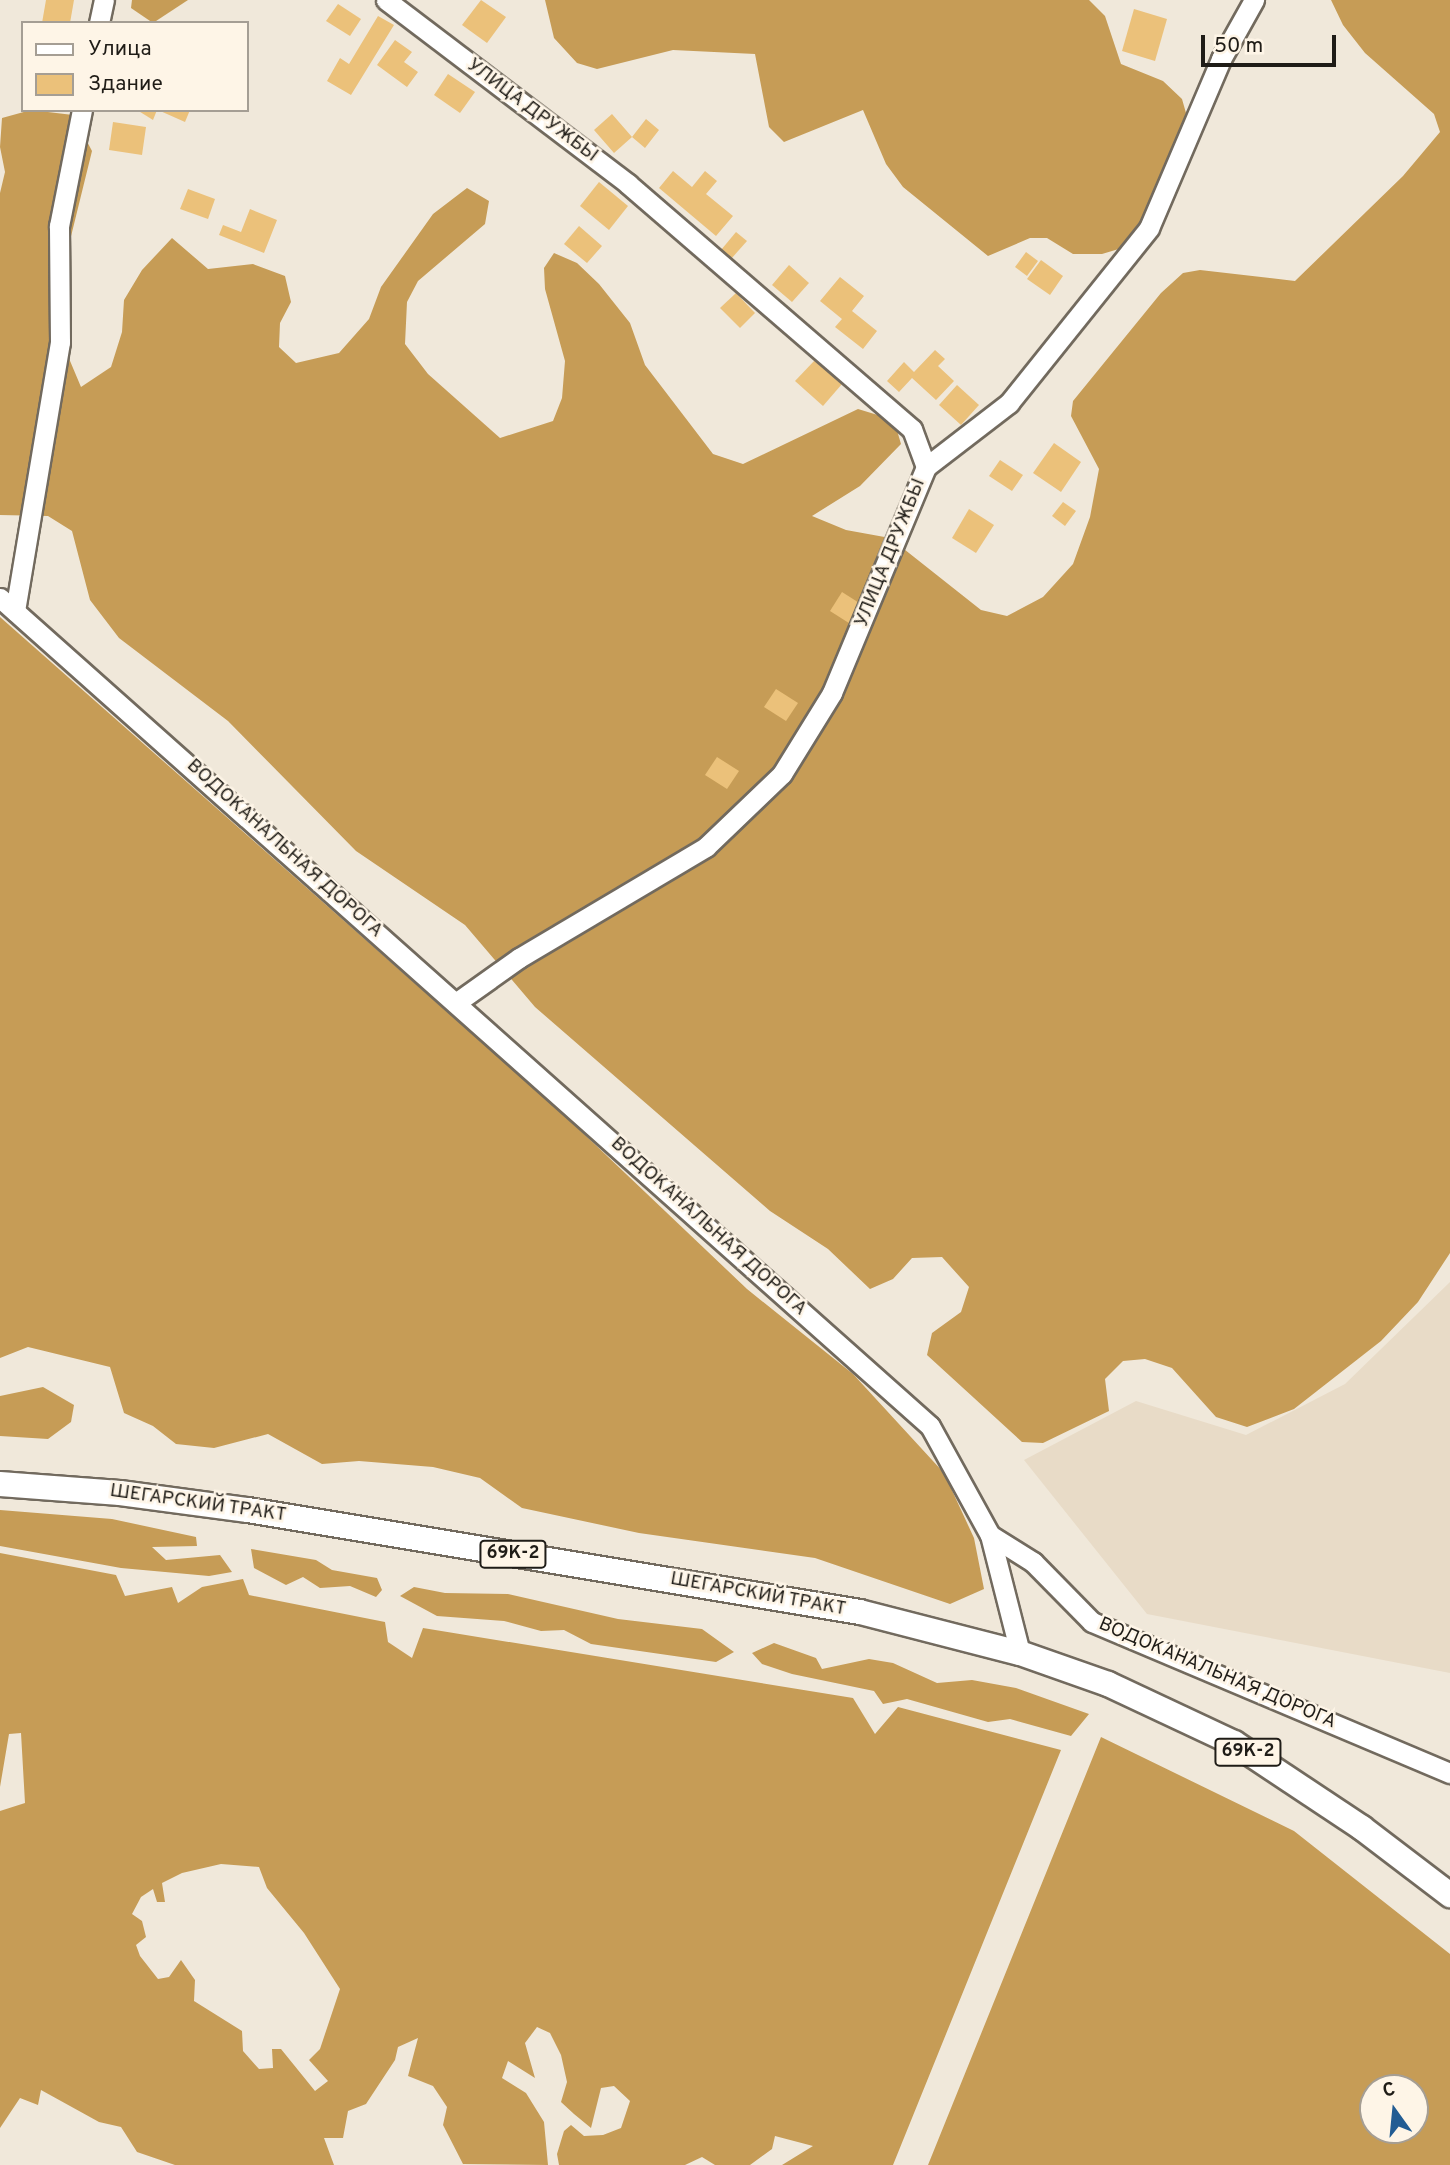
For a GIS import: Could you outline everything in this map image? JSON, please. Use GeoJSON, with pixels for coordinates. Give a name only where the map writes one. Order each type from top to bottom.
{"type":"FeatureCollection","features":[{"type":"Feature","properties":{"kind":"main road","name":"ШЕГАРСКИЙ ТРАКТ"},"geometry":{"type":"LineString","coordinates":[[0,1484],[183,1500],[358,1528],[860,1612],[1020,1653],[1118,1688],[1234,1743],[1362,1828],[1450,1895]]}},
{"type":"Feature","properties":{"kind":"street"},"geometry":{"type":"LineString","coordinates":[[99,21],[104,0]]}},
{"type":"Feature","properties":{"kind":"street","name":"УЛИЦА ДРУЖБЫ"},"geometry":{"type":"LineString","coordinates":[[386,0],[628,184],[912,429],[926,467],[832,694],[782,774],[706,847],[519,958],[457,1002]]}},
{"type":"Feature","properties":{"kind":"street"},"geometry":{"type":"LineString","coordinates":[[926,467],[1009,403],[1149,228],[1221,59],[1254,0]]}},
{"type":"Feature","properties":{"kind":"street"},"geometry":{"type":"LineString","coordinates":[[8,604],[60,342],[60,226],[82,112]]}},
{"type":"Feature","properties":{"kind":"street","name":"ВОДОКАНАЛЬНАЯ ДОРОГА"},"geometry":{"type":"LineString","coordinates":[[8,604],[930,1426],[990,1535],[1033,1562],[1092,1622],[1450,1773]]}},
{"type":"Feature","properties":{"kind":"street"},"geometry":{"type":"LineString","coordinates":[[990,1535],[1020,1653]]}},
{"type":"Feature","properties":{"kind":"shaded area"},"geometry":{"type":"Polygon","coordinates":[[[132,0],[188,0],[156,21],[150,21],[131,8],[132,0]]]}},
{"type":"Feature","properties":{"kind":"shaded area"},"geometry":{"type":"Polygon","coordinates":[[[545,0],[1089,0],[1105,16],[1121,64],[1163,81],[1182,99],[1186,113],[1160,199],[1132,245],[1102,254],[1073,254],[1047,238],[1030,238],[988,256],[903,187],[886,164],[863,110],[784,142],[769,127],[755,54],[673,50],[597,69],[577,63],[554,38],[545,0]]]}},
{"type":"Feature","properties":{"kind":"shaded area"},"geometry":{"type":"Polygon","coordinates":[[[1331,0],[1450,0],[1450,1253],[1418,1302],[1381,1341],[1294,1409],[1247,1427],[1216,1417],[1172,1368],[1145,1359],[1123,1361],[1105,1379],[1109,1411],[1043,1443],[1022,1442],[927,1355],[932,1333],[961,1312],[969,1287],[942,1257],[912,1258],[893,1279],[870,1289],[828,1249],[770,1211],[535,1007],[465,925],[356,851],[228,721],[119,638],[90,600],[72,531],[48,516],[0,515],[0,193],[5,172],[0,147],[2,118],[24,112],[73,115],[92,151],[62,273],[72,320],[65,349],[81,387],[111,367],[122,332],[124,300],[142,270],[172,238],[208,269],[253,264],[285,276],[291,302],[280,323],[279,347],[296,363],[339,353],[369,319],[381,287],[433,214],[467,188],[489,201],[485,224],[418,281],[407,302],[405,344],[428,374],[500,438],[553,421],[562,398],[565,361],[545,289],[544,268],[554,253],[577,263],[599,284],[630,323],[645,365],[713,454],[743,464],[858,409],[894,420],[901,444],[860,486],[812,516],[846,530],[890,538],[981,610],[1007,616],[1043,597],[1073,564],[1090,517],[1099,469],[1071,416],[1073,401],[1161,293],[1183,273],[1200,270],[1295,281],[1403,176],[1440,132],[1434,114],[1365,53],[1343,25],[1331,0]]]}},
{"type":"Feature","properties":{"kind":"shaded area"},"geometry":{"type":"Polygon","coordinates":[[[0,617],[564,1115],[747,1289],[853,1374],[944,1473],[974,1538],[984,1589],[950,1604],[815,1558],[639,1533],[522,1508],[480,1478],[433,1467],[359,1461],[322,1464],[268,1434],[214,1448],[176,1444],[153,1426],[124,1413],[110,1367],[28,1347],[0,1358],[0,617]]]}},
{"type":"Feature","properties":{"kind":"shaded area"},"geometry":{"type":"Polygon","coordinates":[[[1450,1282],[1450,1673],[1147,1614],[1024,1460],[1136,1401],[1246,1435],[1345,1384],[1450,1282]]]}},
{"type":"Feature","properties":{"kind":"shaded area"},"geometry":{"type":"Polygon","coordinates":[[[43,1387],[74,1405],[71,1422],[48,1439],[0,1436],[0,1396],[43,1387]]]}},
{"type":"Feature","properties":{"kind":"shaded area"},"geometry":{"type":"Polygon","coordinates":[[[0,1510],[112,1519],[196,1537],[197,1546],[152,1547],[166,1560],[220,1555],[232,1572],[209,1576],[121,1568],[0,1546],[0,1510]]]}},
{"type":"Feature","properties":{"kind":"shaded area"},"geometry":{"type":"Polygon","coordinates":[[[251,1549],[316,1560],[332,1570],[377,1578],[382,1590],[376,1597],[350,1586],[320,1588],[303,1577],[286,1585],[254,1568],[251,1549]]]}},
{"type":"Feature","properties":{"kind":"shaded area"},"geometry":{"type":"Polygon","coordinates":[[[0,1553],[116,1575],[125,1596],[172,1587],[178,1603],[202,1587],[243,1579],[249,1595],[385,1622],[388,1642],[412,1658],[423,1628],[853,1698],[875,1734],[898,1707],[1061,1750],[893,2165],[782,2165],[813,2146],[775,2136],[772,2149],[750,2165],[715,2165],[702,2157],[685,2165],[559,2165],[557,2154],[564,2131],[571,2125],[584,2136],[603,2135],[621,2128],[630,2101],[614,2086],[601,2088],[591,2128],[561,2102],[567,2082],[561,2055],[550,2033],[537,2027],[525,2043],[535,2078],[508,2061],[502,2078],[526,2093],[544,2122],[548,2165],[463,2164],[443,2125],[447,2107],[433,2086],[408,2076],[418,2038],[398,2047],[395,2060],[366,2104],[348,2111],[343,2138],[324,2138],[334,2165],[175,2165],[137,2152],[121,2127],[99,2122],[41,2090],[38,2105],[20,2098],[0,2128],[0,1811],[25,1803],[21,1733],[9,1734],[0,1787],[0,1553]],[[221,1864],[182,1873],[162,1883],[165,1902],[157,1902],[153,1889],[141,1897],[132,1914],[142,1921],[146,1937],[136,1945],[140,1956],[158,1979],[169,1977],[181,1960],[195,1980],[194,2001],[242,2031],[243,2051],[259,2069],[273,2068],[272,2049],[281,2049],[315,2091],[328,2081],[309,2060],[320,2049],[340,1989],[304,1933],[267,1888],[259,1867],[221,1864]]]}},
{"type":"Feature","properties":{"kind":"shaded area"},"geometry":{"type":"Polygon","coordinates":[[[414,1587],[445,1593],[508,1594],[618,1619],[702,1629],[734,1652],[716,1662],[591,1644],[564,1630],[541,1631],[504,1621],[437,1616],[400,1596],[414,1587]]]}},
{"type":"Feature","properties":{"kind":"shaded area"},"geometry":{"type":"Polygon","coordinates":[[[774,1643],[816,1658],[822,1669],[869,1659],[893,1663],[937,1683],[972,1680],[1016,1688],[1089,1714],[1071,1736],[1010,1719],[988,1722],[907,1699],[883,1704],[874,1691],[792,1674],[762,1664],[752,1653],[774,1643]]]}},
{"type":"Feature","properties":{"kind":"shaded area"},"geometry":{"type":"Polygon","coordinates":[[[1101,1737],[1294,1831],[1450,1954],[1450,2165],[928,2165],[1101,1737]]]}},
{"type":"Feature","properties":{"kind":"building"},"geometry":{"type":"Polygon","coordinates":[[[46,0],[74,0],[70,21],[42,21],[46,0]]]}},
{"type":"Feature","properties":{"kind":"building"},"geometry":{"type":"Polygon","coordinates":[[[481,0],[506,17],[487,43],[462,25],[481,0]]]}},
{"type":"Feature","properties":{"kind":"building"},"geometry":{"type":"Polygon","coordinates":[[[338,4],[361,19],[350,36],[326,21],[338,4]]]}},
{"type":"Feature","properties":{"kind":"building"},"geometry":{"type":"Polygon","coordinates":[[[1134,9],[1167,19],[1155,61],[1122,51],[1134,9]]]}},
{"type":"Feature","properties":{"kind":"building"},"geometry":{"type":"Polygon","coordinates":[[[378,16],[394,25],[351,95],[327,81],[340,58],[349,64],[378,16]]]}},
{"type":"Feature","properties":{"kind":"building"},"geometry":{"type":"Polygon","coordinates":[[[395,40],[412,52],[404,62],[418,72],[407,87],[377,65],[395,40]]]}},
{"type":"Feature","properties":{"kind":"building"},"geometry":{"type":"Polygon","coordinates":[[[448,74],[475,92],[460,113],[434,95],[448,74]]]}},
{"type":"Feature","properties":{"kind":"building"},"geometry":{"type":"Polygon","coordinates":[[[140,112],[156,112],[153,120],[140,112]]]}},
{"type":"Feature","properties":{"kind":"building"},"geometry":{"type":"Polygon","coordinates":[[[162,112],[189,112],[185,122],[162,112]]]}},
{"type":"Feature","properties":{"kind":"building"},"geometry":{"type":"Polygon","coordinates":[[[612,114],[632,137],[614,153],[594,130],[612,114]]]}},
{"type":"Feature","properties":{"kind":"building"},"geometry":{"type":"Polygon","coordinates":[[[646,119],[659,130],[645,148],[632,137],[646,119]]]}},
{"type":"Feature","properties":{"kind":"building"},"geometry":{"type":"Polygon","coordinates":[[[113,122],[146,127],[142,155],[109,150],[113,122]]]}},
{"type":"Feature","properties":{"kind":"building"},"geometry":{"type":"Polygon","coordinates":[[[673,171],[692,187],[705,171],[717,181],[706,194],[733,216],[716,236],[659,188],[673,171]]]}},
{"type":"Feature","properties":{"kind":"building"},"geometry":{"type":"Polygon","coordinates":[[[599,182],[628,206],[609,230],[580,206],[599,182]]]}},
{"type":"Feature","properties":{"kind":"building"},"geometry":{"type":"Polygon","coordinates":[[[188,189],[215,199],[208,219],[180,209],[188,189]]]}},
{"type":"Feature","properties":{"kind":"building"},"geometry":{"type":"Polygon","coordinates":[[[250,209],[277,220],[264,253],[219,235],[223,225],[241,232],[250,209]]]}},
{"type":"Feature","properties":{"kind":"building"},"geometry":{"type":"Polygon","coordinates":[[[579,226],[602,246],[587,263],[564,244],[579,226]]]}},
{"type":"Feature","properties":{"kind":"building"},"geometry":{"type":"Polygon","coordinates":[[[736,232],[747,241],[731,259],[721,250],[736,232]]]}},
{"type":"Feature","properties":{"kind":"building"},"geometry":{"type":"Polygon","coordinates":[[[1026,252],[1038,261],[1027,276],[1015,267],[1026,252]]]}},
{"type":"Feature","properties":{"kind":"building"},"geometry":{"type":"Polygon","coordinates":[[[1041,260],[1063,276],[1050,295],[1027,279],[1041,260]]]}},
{"type":"Feature","properties":{"kind":"building"},"geometry":{"type":"Polygon","coordinates":[[[789,265],[809,283],[792,302],[772,285],[789,265]]]}},
{"type":"Feature","properties":{"kind":"building"},"geometry":{"type":"Polygon","coordinates":[[[840,277],[864,296],[852,311],[877,331],[863,349],[835,327],[842,319],[820,301],[840,277]]]}},
{"type":"Feature","properties":{"kind":"building"},"geometry":{"type":"Polygon","coordinates":[[[736,293],[755,313],[740,328],[720,308],[736,293]]]}},
{"type":"Feature","properties":{"kind":"building"},"geometry":{"type":"Polygon","coordinates":[[[935,350],[945,359],[938,366],[954,381],[936,400],[912,378],[899,392],[887,381],[904,362],[914,372],[935,350]]]}},
{"type":"Feature","properties":{"kind":"building"},"geometry":{"type":"Polygon","coordinates":[[[815,360],[842,384],[823,406],[795,381],[815,360]]]}},
{"type":"Feature","properties":{"kind":"building"},"geometry":{"type":"Polygon","coordinates":[[[957,385],[979,405],[961,425],[939,405],[957,385]]]}},
{"type":"Feature","properties":{"kind":"building"},"geometry":{"type":"Polygon","coordinates":[[[1054,443],[1081,462],[1061,492],[1033,473],[1054,443]]]}},
{"type":"Feature","properties":{"kind":"building"},"geometry":{"type":"Polygon","coordinates":[[[1000,460],[1023,475],[1012,491],[989,476],[1000,460]]]}},
{"type":"Feature","properties":{"kind":"building"},"geometry":{"type":"Polygon","coordinates":[[[1063,502],[1076,511],[1065,526],[1052,516],[1063,502]]]}},
{"type":"Feature","properties":{"kind":"building"},"geometry":{"type":"Polygon","coordinates":[[[969,509],[994,525],[976,553],[952,538],[969,509]]]}},
{"type":"Feature","properties":{"kind":"building"},"geometry":{"type":"Polygon","coordinates":[[[842,592],[864,606],[852,625],[830,611],[842,592]]]}},
{"type":"Feature","properties":{"kind":"building"},"geometry":{"type":"Polygon","coordinates":[[[776,689],[798,703],[786,721],[764,707],[776,689]]]}},
{"type":"Feature","properties":{"kind":"building"},"geometry":{"type":"Polygon","coordinates":[[[717,757],[739,771],[727,789],[705,775],[717,757]]]}}]}
